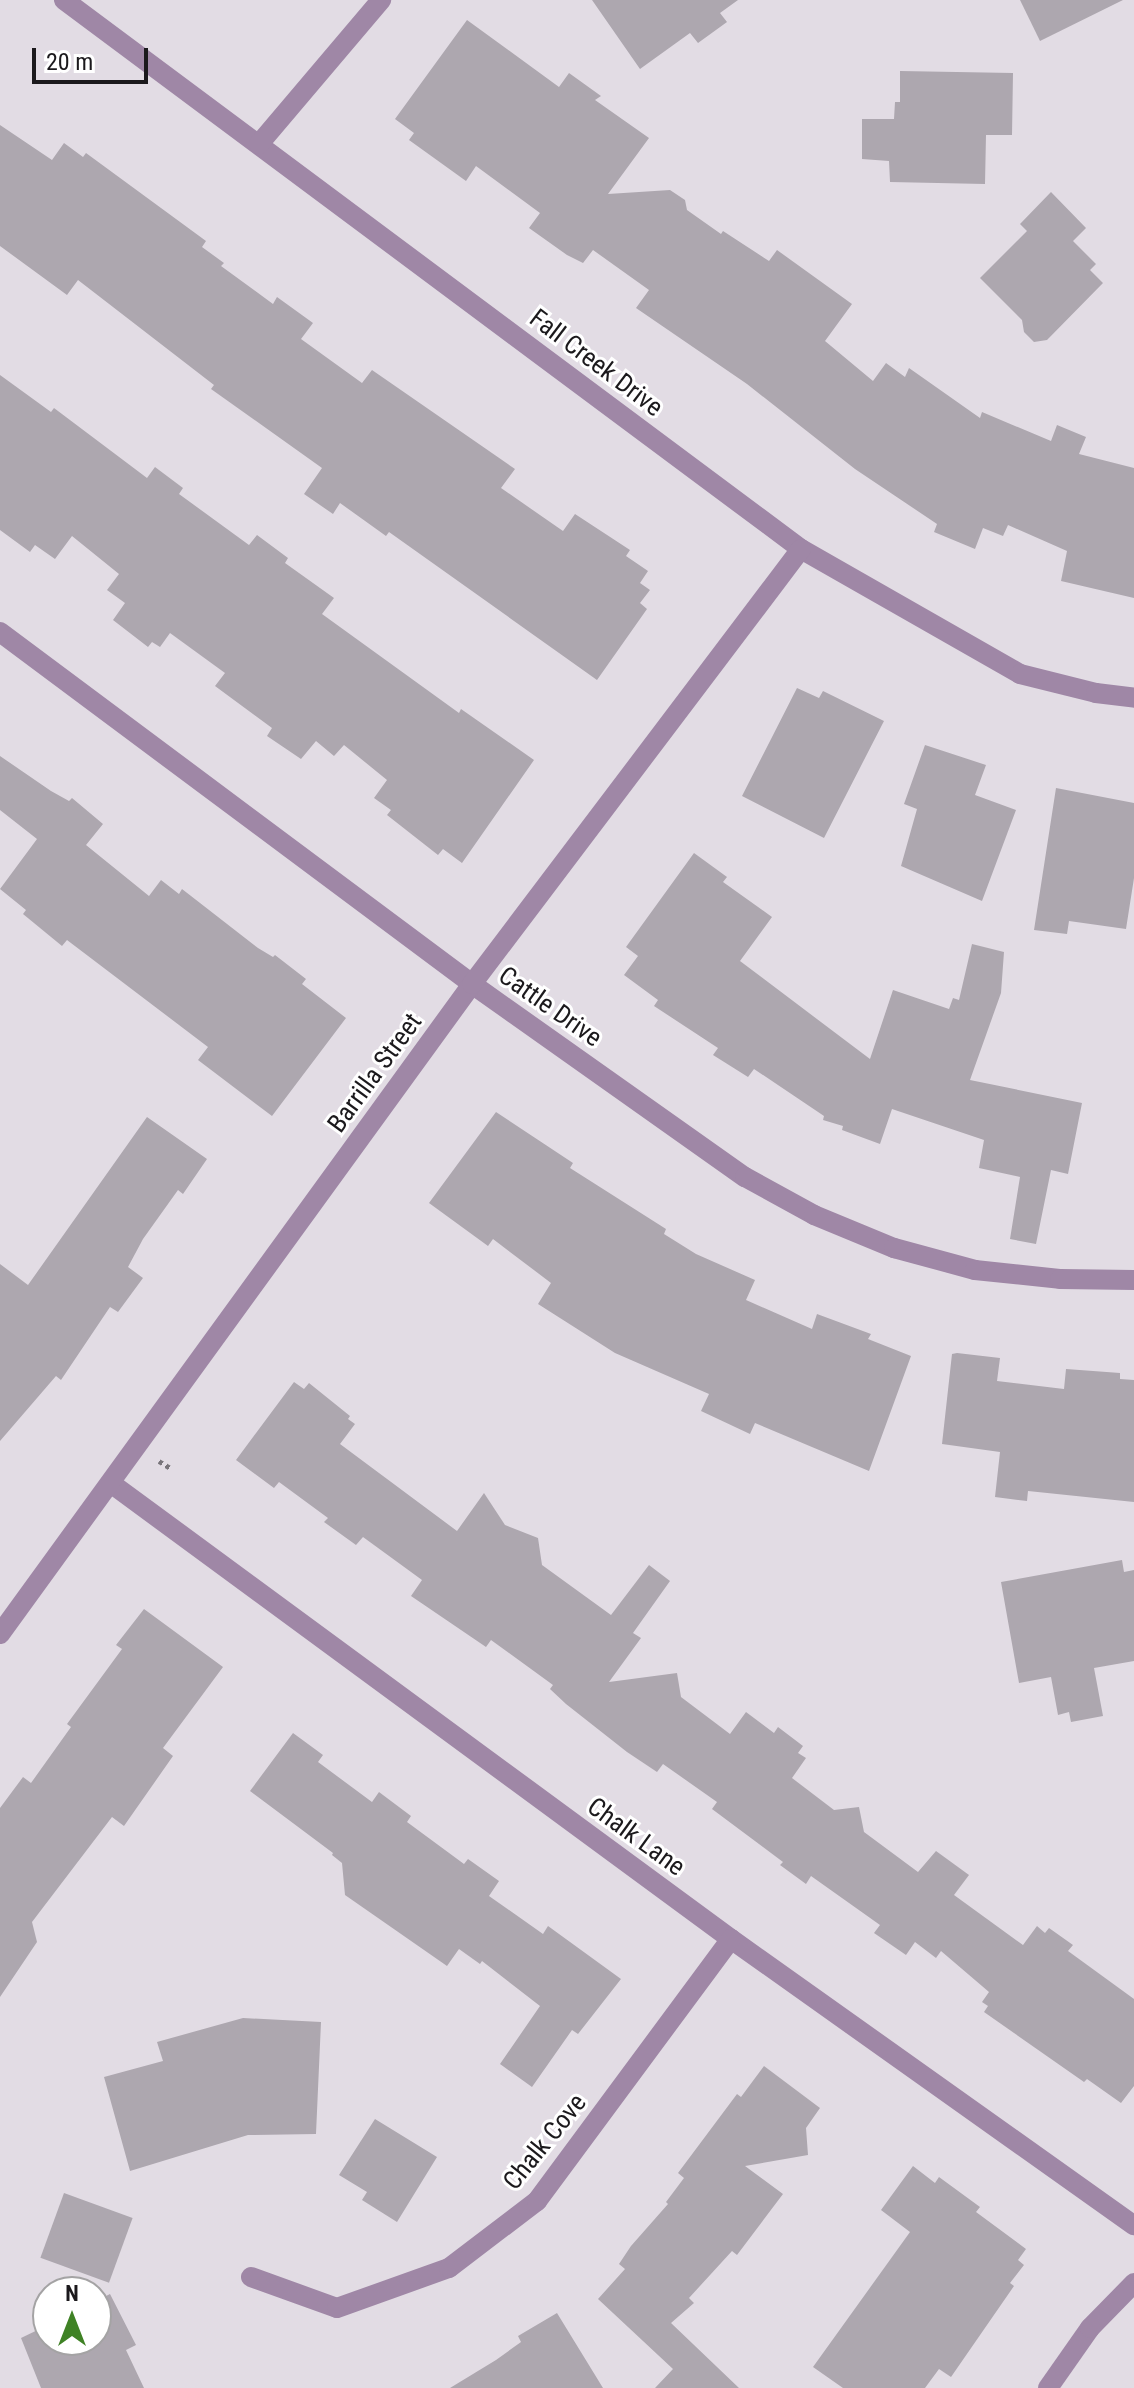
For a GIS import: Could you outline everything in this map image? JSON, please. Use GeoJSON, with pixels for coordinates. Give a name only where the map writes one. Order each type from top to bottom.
{"type":"FeatureCollection","features":[{"type":"Feature","properties":{"kind":"street","name":"Fall Creek Drive"},"geometry":{"type":"LineString","coordinates":[[64,0],[801,549],[1020,674],[1096,693],[1134,698]]}},
{"type":"Feature","properties":{"kind":"street"},"geometry":{"type":"LineString","coordinates":[[259,144],[381,0]]}},
{"type":"Feature","properties":{"kind":"street","name":"Barrilla Street"},"geometry":{"type":"LineString","coordinates":[[0,1634],[112,1484],[472,984],[801,549]]}},
{"type":"Feature","properties":{"kind":"street","name":"Cattle Drive"},"geometry":{"type":"LineString","coordinates":[[0,632],[472,984],[745,1177],[814,1215],[894,1248],[975,1270],[1060,1279],[1134,1280]]}},
{"type":"Feature","properties":{"kind":"street","name":"Chalk Lane"},"geometry":{"type":"LineString","coordinates":[[112,1484],[731,1939],[1134,2225]]}},
{"type":"Feature","properties":{"kind":"street","name":"Chalk Cove"},"geometry":{"type":"LineString","coordinates":[[251,2277],[337,2308],[449,2268],[537,2201],[731,1939]]}},
{"type":"Feature","properties":{"kind":"street"},"geometry":{"type":"LineString","coordinates":[[1048,2388],[1090,2328],[1134,2283]]}},
{"type":"Feature","properties":{"kind":"building"},"geometry":{"type":"Polygon","coordinates":[[[592,0],[738,0],[720,13],[727,22],[698,43],[690,33],[640,69],[592,0]]]}},
{"type":"Feature","properties":{"kind":"building"},"geometry":{"type":"Polygon","coordinates":[[[1020,0],[1123,0],[1040,41],[1020,0]]]}},
{"type":"Feature","properties":{"kind":"building"},"geometry":{"type":"Polygon","coordinates":[[[467,20],[559,87],[569,73],[601,96],[595,100],[649,138],[608,194],[670,190],[685,200],[687,210],[721,234],[723,231],[769,261],[777,250],[852,304],[825,341],[873,381],[886,363],[905,377],[909,368],[980,418],[982,412],[1051,441],[1057,425],[1086,437],[1079,454],[1134,468],[1134,598],[1061,581],[1067,551],[1008,525],[1003,536],[983,528],[975,549],[934,532],[937,524],[855,469],[747,384],[636,308],[649,290],[593,250],[583,263],[567,255],[529,228],[540,213],[476,166],[466,181],[409,140],[414,133],[395,119],[467,20]]]}},
{"type":"Feature","properties":{"kind":"building"},"geometry":{"type":"Polygon","coordinates":[[[900,71],[1013,73],[1012,135],[986,135],[985,184],[890,182],[889,161],[862,159],[862,119],[894,119],[895,102],[900,102],[900,71]]]}},
{"type":"Feature","properties":{"kind":"building"},"geometry":{"type":"Polygon","coordinates":[[[0,125],[52,160],[64,143],[83,157],[86,153],[206,241],[202,247],[224,263],[221,266],[273,304],[277,297],[313,323],[301,339],[362,383],[372,370],[515,469],[501,488],[563,531],[575,514],[630,550],[626,556],[648,571],[640,583],[650,590],[640,603],[647,609],[597,680],[389,532],[386,536],[340,503],[333,514],[304,494],[322,468],[211,389],[214,385],[78,280],[67,295],[0,246],[0,125]]]}},
{"type":"Feature","properties":{"kind":"building"},"geometry":{"type":"Polygon","coordinates":[[[1051,192],[1086,228],[1073,241],[1096,264],[1090,270],[1103,283],[1047,340],[1034,342],[1024,332],[1022,320],[980,278],[1027,231],[1020,224],[1051,192]]]}},
{"type":"Feature","properties":{"kind":"building"},"geometry":{"type":"Polygon","coordinates":[[[0,375],[51,412],[54,408],[147,478],[155,467],[183,488],[179,494],[249,545],[257,535],[288,558],[285,563],[334,598],[322,614],[459,713],[461,709],[534,760],[462,863],[443,849],[438,855],[387,815],[391,810],[374,798],[387,780],[344,745],[334,756],[316,741],[301,759],[267,736],[272,728],[215,686],[225,673],[170,633],[160,647],[152,642],[148,647],[113,620],[125,603],[107,590],[119,574],[72,536],[55,559],[35,545],[30,552],[0,530],[0,375]]]}},
{"type":"Feature","properties":{"kind":"building"},"geometry":{"type":"Polygon","coordinates":[[[797,688],[819,698],[823,691],[884,721],[824,838],[742,796],[797,688]]]}},
{"type":"Feature","properties":{"kind":"building"},"geometry":{"type":"Polygon","coordinates":[[[925,745],[986,765],[975,795],[1016,810],[982,901],[901,866],[917,809],[904,804],[925,745]]]}},
{"type":"Feature","properties":{"kind":"building"},"geometry":{"type":"Polygon","coordinates":[[[0,756],[51,791],[69,801],[72,798],[103,824],[86,845],[149,896],[161,880],[179,894],[182,889],[258,948],[273,957],[275,955],[306,979],[302,984],[346,1018],[272,1116],[198,1060],[208,1047],[67,940],[62,946],[23,914],[26,910],[0,889],[37,839],[0,810],[0,756]]]}},
{"type":"Feature","properties":{"kind":"building"},"geometry":{"type":"Polygon","coordinates":[[[1056,788],[1134,803],[1134,878],[1126,929],[1069,921],[1067,934],[1034,930],[1056,788]]]}},
{"type":"Feature","properties":{"kind":"building"},"geometry":{"type":"Polygon","coordinates":[[[694,853],[727,877],[723,882],[772,917],[740,961],[870,1059],[893,990],[949,1009],[953,998],[959,1000],[972,944],[1004,952],[1001,993],[970,1080],[1082,1103],[1068,1174],[1051,1170],[1036,1244],[1010,1239],[1020,1177],[979,1168],[984,1140],[892,1109],[880,1144],[842,1130],[843,1126],[823,1120],[824,1116],[754,1069],[748,1077],[713,1055],[718,1048],[654,1006],[658,1000],[624,975],[638,956],[626,947],[694,853]]]}},
{"type":"Feature","properties":{"kind":"building"},"geometry":{"type":"Polygon","coordinates":[[[496,1112],[573,1163],[570,1168],[666,1229],[664,1234],[696,1254],[755,1280],[746,1300],[812,1329],[817,1314],[871,1334],[868,1339],[911,1356],[869,1471],[755,1423],[750,1434],[701,1411],[709,1394],[615,1353],[538,1304],[551,1283],[493,1239],[488,1246],[429,1203],[496,1112]]]}},
{"type":"Feature","properties":{"kind":"building"},"geometry":{"type":"Polygon","coordinates":[[[147,1117],[207,1159],[183,1194],[178,1190],[143,1239],[128,1267],[143,1278],[118,1312],[110,1307],[61,1380],[56,1376],[0,1441],[0,1264],[28,1285],[147,1117]]]}},
{"type":"Feature","properties":{"kind":"building"},"geometry":{"type":"Polygon","coordinates":[[[952,1354],[1000,1358],[997,1381],[1064,1389],[1066,1369],[1120,1373],[1120,1379],[1134,1380],[1134,1502],[1028,1491],[1027,1501],[995,1497],[1000,1452],[942,1444],[952,1354]]]}},
{"type":"Feature","properties":{"kind":"building"},"geometry":{"type":"Polygon","coordinates":[[[294,1382],[304,1389],[309,1383],[350,1416],[348,1419],[355,1424],[340,1444],[457,1531],[484,1493],[505,1525],[538,1538],[542,1565],[611,1615],[649,1565],[670,1581],[633,1633],[641,1638],[609,1682],[677,1673],[681,1697],[730,1734],[746,1712],[774,1733],[778,1727],[803,1746],[798,1753],[806,1758],[792,1778],[834,1810],[859,1807],[864,1832],[918,1872],[936,1851],[969,1875],[954,1895],[1023,1945],[1037,1926],[1045,1933],[1049,1928],[1073,1945],[1068,1951],[1134,1999],[1134,2086],[1121,2103],[1087,2079],[1084,2082],[984,2012],[988,2006],[982,2002],[989,1992],[941,1951],[936,1958],[915,1942],[906,1955],[874,1933],[880,1925],[811,1876],[806,1884],[780,1865],[783,1862],[712,1809],[717,1802],[663,1764],[657,1772],[627,1752],[566,1704],[550,1689],[553,1685],[491,1640],[486,1647],[411,1596],[422,1580],[363,1537],[356,1545],[324,1522],[328,1518],[279,1482],[274,1488],[236,1460],[294,1382]]]}},
{"type":"Feature","properties":{"kind":"building"},"geometry":{"type":"Polygon","coordinates":[[[1122,1560],[1124,1572],[1134,1570],[1134,1661],[1094,1668],[1103,1716],[1071,1722],[1069,1712],[1058,1715],[1051,1677],[1019,1683],[1001,1582],[1122,1560]]]}},
{"type":"Feature","properties":{"kind":"building"},"geometry":{"type":"Polygon","coordinates":[[[144,1609],[223,1667],[163,1748],[173,1756],[124,1826],[112,1817],[32,1922],[37,1942],[0,1997],[0,1808],[23,1777],[31,1783],[71,1727],[67,1724],[122,1649],[116,1645],[144,1609]]]}},
{"type":"Feature","properties":{"kind":"building"},"geometry":{"type":"Polygon","coordinates":[[[293,1733],[323,1755],[318,1762],[372,1802],[379,1792],[411,1816],[407,1822],[464,1864],[468,1859],[499,1881],[489,1896],[543,1934],[548,1926],[621,1979],[578,2034],[572,2030],[532,2087],[500,2064],[540,2006],[482,1961],[480,1964],[459,1949],[447,1966],[345,1895],[342,1863],[333,1853],[250,1791],[293,1733]]]}},
{"type":"Feature","properties":{"kind":"building"},"geometry":{"type":"Polygon","coordinates":[[[243,2018],[321,2022],[316,2134],[248,2135],[130,2171],[104,2077],[163,2061],[157,2042],[243,2018]]]}},
{"type":"Feature","properties":{"kind":"building"},"geometry":{"type":"Polygon","coordinates":[[[764,2066],[820,2108],[806,2128],[808,2155],[745,2166],[783,2194],[737,2255],[732,2251],[689,2298],[694,2303],[671,2323],[739,2388],[655,2388],[673,2369],[598,2299],[625,2269],[619,2264],[631,2246],[668,2204],[666,2202],[684,2178],[678,2173],[737,2094],[741,2097],[764,2066]]]}},
{"type":"Feature","properties":{"kind":"building"},"geometry":{"type":"Polygon","coordinates":[[[375,2119],[437,2157],[397,2222],[362,2200],[367,2192],[339,2175],[375,2119]]]}},
{"type":"Feature","properties":{"kind":"building"},"geometry":{"type":"Polygon","coordinates":[[[913,2166],[935,2183],[939,2177],[980,2207],[976,2212],[1026,2249],[1018,2260],[1024,2265],[1010,2283],[1014,2286],[951,2377],[939,2369],[925,2388],[843,2388],[813,2367],[910,2232],[881,2210],[913,2166]]]}},
{"type":"Feature","properties":{"kind":"building"},"geometry":{"type":"Polygon","coordinates":[[[64,2193],[133,2218],[111,2276],[90,2276],[40,2258],[64,2193]]]}},
{"type":"Feature","properties":{"kind":"building"},"geometry":{"type":"Polygon","coordinates":[[[112,2298],[136,2345],[126,2350],[144,2388],[41,2388],[21,2338],[32,2333],[32,2356],[112,2356],[112,2298]]]}},
{"type":"Feature","properties":{"kind":"building"},"geometry":{"type":"Polygon","coordinates":[[[557,2313],[603,2388],[450,2388],[521,2342],[518,2336],[557,2313]]]}}]}
